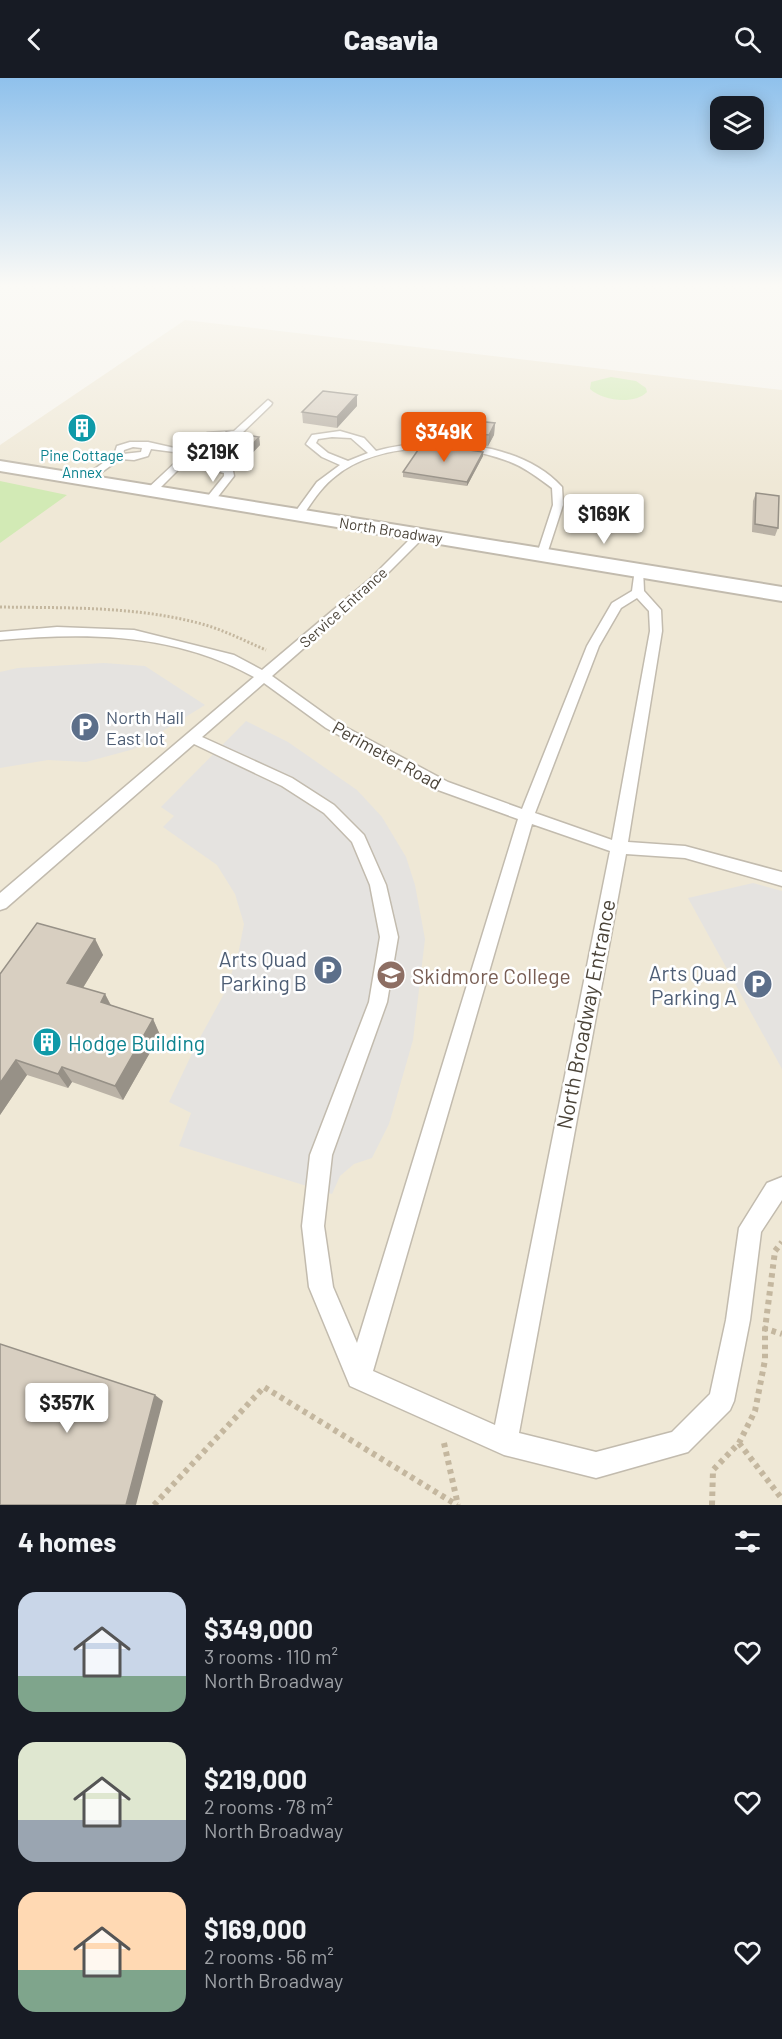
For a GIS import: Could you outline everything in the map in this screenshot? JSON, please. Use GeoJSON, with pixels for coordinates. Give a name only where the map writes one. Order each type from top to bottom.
{"type":"FeatureCollection","features":[{"type":"Feature","properties":{"kind":"street","name":"North Broadway"},"geometry":{"type":"LineString","coordinates":[[0,466],[782,594]]}},
{"type":"Feature","properties":{"kind":"lane"},"geometry":{"type":"LineString","coordinates":[[151,491],[210,435],[236,434],[268,403]]}},
{"type":"Feature","properties":{"kind":"lane"},"geometry":{"type":"LineString","coordinates":[[347,464],[325,455],[310,444],[315,437],[337,434],[356,435],[367,443],[373,453]]}},
{"type":"Feature","properties":{"kind":"lane"},"geometry":{"type":"LineString","coordinates":[[86,480],[118,456],[134,457],[145,454],[148,445],[174,449]]}},
{"type":"Feature","properties":{"kind":"lane"},"geometry":{"type":"LineString","coordinates":[[298,515],[310,497],[326,480],[347,464],[373,453],[427,445],[487,451],[504,455],[529,466],[557,487],[558,505],[542,554]]}},
{"type":"Feature","properties":{"kind":"lane"},"geometry":{"type":"LineString","coordinates":[[183,460],[228,471],[229,476],[209,501]]}},
{"type":"Feature","properties":{"kind":"lane","name":"Service Entrance"},"geometry":{"type":"LineString","coordinates":[[0,903],[374,581],[420,535]]}},
{"type":"Feature","properties":{"kind":"lane"},"geometry":{"type":"LineString","coordinates":[[359,1377],[526,818],[593,646],[616,606],[638,592],[639,570]]}},
{"type":"Feature","properties":{"kind":"lane","name":"North Broadway Entrance"},"geometry":{"type":"LineString","coordinates":[[504,1442],[617,847],[633,774],[639,721],[656,631],[655,610],[638,592]]}},
{"type":"Feature","properties":{"kind":"lane","name":"Perimeter Road"},"geometry":{"type":"LineString","coordinates":[[0,636],[57,631],[134,634],[229,658],[264,677],[331,725],[443,786],[526,818],[617,847],[685,852],[782,879]]}},
{"type":"Feature","properties":{"kind":"lane"},"geometry":{"type":"LineString","coordinates":[[194,738],[287,782],[329,809],[358,839],[378,885],[388,937],[378,1002],[321,1155],[313,1226],[321,1287],[359,1377],[504,1442],[596,1465],[680,1443],[721,1401],[738,1320],[750,1228],[775,1191],[782,1188]]}},
{"type":"Feature","properties":{"kind":"path"},"geometry":{"type":"LineString","coordinates":[[154,1505],[264,1387],[458,1505]]}},
{"type":"Feature","properties":{"kind":"path"},"geometry":{"type":"LineString","coordinates":[[437,1413],[458,1505]]}},
{"type":"Feature","properties":{"kind":"path"},"geometry":{"type":"LineString","coordinates":[[739,1443],[782,1499]]}},
{"type":"Feature","properties":{"kind":"shaded area","name":"Skidmore College"},"geometry":{"type":"Polygon","coordinates":[[[138,352],[454,352],[782,390],[782,1505],[0,1505],[0,445],[138,352]]]}},
{"type":"Feature","properties":{"kind":"shaded area","name":"North Hall East lot"},"geometry":{"type":"Polygon","coordinates":[[[104,663],[145,666],[205,705],[134,749],[86,762],[48,760],[0,768],[0,672],[18,668],[104,663]]]}},
{"type":"Feature","properties":{"kind":"shaded area","name":"Arts Quad Parking B"},"geometry":{"type":"Polygon","coordinates":[[[246,721],[288,742],[357,790],[382,817],[406,857],[415,885],[425,939],[413,1040],[389,1124],[372,1158],[354,1164],[340,1176],[332,1194],[179,1146],[191,1113],[169,1102],[197,1043],[225,992],[238,955],[244,924],[235,894],[217,865],[163,827],[174,816],[161,807],[246,721]]]}},
{"type":"Feature","properties":{"kind":"shaded area","name":"Arts Quad Parking A"},"geometry":{"type":"Polygon","coordinates":[[[753,883],[782,891],[782,1069],[688,898],[753,883]]]}},
{"type":"Feature","properties":{"kind":"green space"},"geometry":{"type":"Polygon","coordinates":[[[611,377],[636,381],[646,388],[647,392],[634,399],[618,400],[610,399],[590,389],[591,382],[611,377]]]}},
{"type":"Feature","properties":{"kind":"green space"},"geometry":{"type":"Polygon","coordinates":[[[0,481],[67,495],[0,543],[0,481]]]}},
{"type":"Feature","properties":{"kind":"building"},"geometry":{"type":"Polygon","coordinates":[[[323,391],[357,395],[337,417],[302,412],[323,391]]]}},
{"type":"Feature","properties":{"kind":"building"},"geometry":{"type":"Polygon","coordinates":[[[436,417],[495,423],[489,435],[427,430],[436,417]]]}},
{"type":"Feature","properties":{"kind":"building"},"geometry":{"type":"Polygon","coordinates":[[[226,432],[259,437],[242,456],[207,451],[226,432]]]}},
{"type":"Feature","properties":{"kind":"building"},"geometry":{"type":"Polygon","coordinates":[[[442,446],[483,452],[467,482],[403,472],[420,447],[442,446]]]}},
{"type":"Feature","properties":{"kind":"building"},"geometry":{"type":"Polygon","coordinates":[[[756,493],[779,496],[778,528],[755,524],[756,493]]]}},
{"type":"Feature","properties":{"kind":"building","name":"Hodge Building"},"geometry":{"type":"Polygon","coordinates":[[[37,923],[95,939],[67,983],[105,994],[101,1002],[153,1019],[115,1086],[62,1067],[58,1074],[16,1060],[0,1083],[0,974],[37,923]]]}},
{"type":"Feature","properties":{"kind":"building"},"geometry":{"type":"Polygon","coordinates":[[[0,1344],[155,1395],[126,1505],[0,1505],[0,1344]]]}},
{"type":"Feature","properties":{"kind":"place","name":"Pine Cottage Annex"},"geometry":{"type":"Point","coordinates":[82,428]}},
{"type":"Feature","properties":{"kind":"place","name":"North Hall East lot"},"geometry":{"type":"Point","coordinates":[85,727]}},
{"type":"Feature","properties":{"kind":"place","name":"Arts Quad Parking B"},"geometry":{"type":"Point","coordinates":[328,970]}},
{"type":"Feature","properties":{"kind":"place","name":"Skidmore College"},"geometry":{"type":"Point","coordinates":[391,975]}},
{"type":"Feature","properties":{"kind":"place","name":"Arts Quad Parking A"},"geometry":{"type":"Point","coordinates":[758,984]}},
{"type":"Feature","properties":{"kind":"place","name":"Hodge Building"},"geometry":{"type":"Point","coordinates":[47,1042]}}]}
